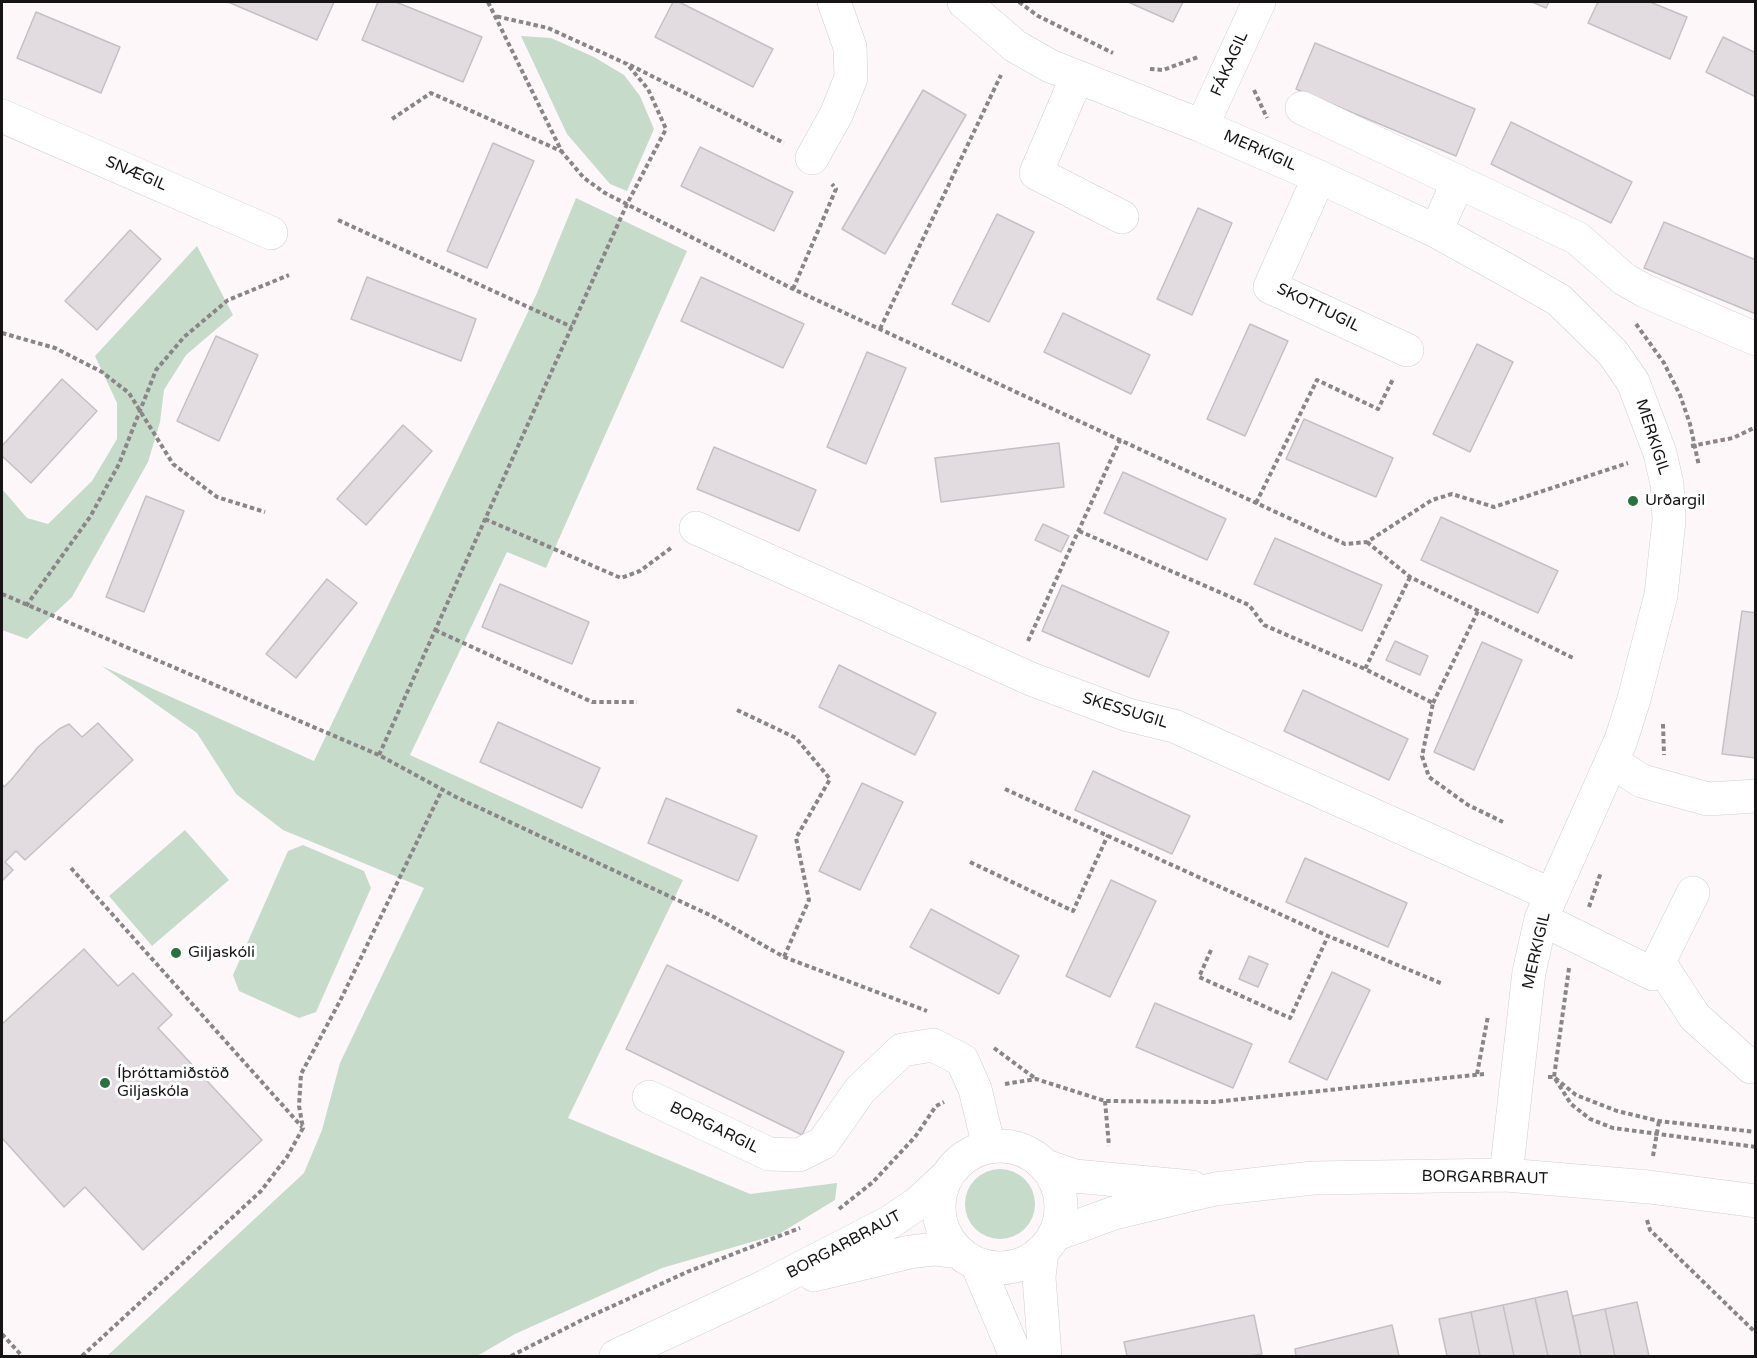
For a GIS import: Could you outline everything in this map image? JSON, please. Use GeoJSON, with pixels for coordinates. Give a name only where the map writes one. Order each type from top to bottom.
{"type":"FeatureCollection","features":[{"type":"Feature","properties":{"kind":"street"},"geometry":{"type":"LineString","coordinates":[[812,158],[836,115],[851,78],[850,47],[834,2]]}},
{"type":"Feature","properties":{"kind":"street","name":"MERKIGIL"},"geometry":{"type":"LineString","coordinates":[[964,2],[1015,46],[1077,77],[1202,126],[1436,231],[1559,300],[1613,353],[1633,382],[1660,453],[1667,484],[1669,520],[1662,585],[1634,699],[1612,762],[1547,907],[1529,972],[1506,1175]]}},
{"type":"Feature","properties":{"kind":"street","name":"FÁKAGIL"},"geometry":{"type":"LineString","coordinates":[[1202,126],[1259,2]]}},
{"type":"Feature","properties":{"kind":"street"},"geometry":{"type":"LineString","coordinates":[[1077,77],[1036,172],[1122,217]]}},
{"type":"Feature","properties":{"kind":"street"},"geometry":{"type":"LineString","coordinates":[[1302,108],[1577,238],[1624,279],[1645,291],[1755,339]]}},
{"type":"Feature","properties":{"kind":"street","name":"SNÆGIL"},"geometry":{"type":"LineString","coordinates":[[2,116],[271,233]]}},
{"type":"Feature","properties":{"kind":"street","name":"SKOTTUGIL"},"geometry":{"type":"LineString","coordinates":[[1319,177],[1270,286],[1407,350]]}},
{"type":"Feature","properties":{"kind":"street"},"geometry":{"type":"LineString","coordinates":[[1436,231],[1458,182]]}},
{"type":"Feature","properties":{"kind":"street","name":"SKESSUGIL"},"geometry":{"type":"LineString","coordinates":[[696,528],[1014,671],[1128,715],[1174,726],[1547,907],[1653,974],[1659,962]]}},
{"type":"Feature","properties":{"kind":"street"},"geometry":{"type":"LineString","coordinates":[[1612,762],[1653,784],[1708,799],[1755,796]]}},
{"type":"Feature","properties":{"kind":"street"},"geometry":{"type":"LineString","coordinates":[[1693,894],[1659,962],[1695,1017],[1751,1067],[1755,1066]]}},
{"type":"Feature","properties":{"kind":"street","name":"BORGARGIL"},"geometry":{"type":"LineString","coordinates":[[649,1097],[769,1154],[799,1155],[823,1143],[860,1090],[902,1050],[933,1045],[962,1060],[975,1089],[988,1147]]}},
{"type":"Feature","properties":{"kind":"street"},"geometry":{"type":"LineString","coordinates":[[1016,1356],[968,1258],[946,1235],[939,1216],[939,1195],[947,1176],[957,1162],[972,1152],[988,1147],[1010,1147],[1030,1153],[1046,1166],[1056,1182],[1060,1200],[1060,1218],[1048,1243],[1039,1277],[1045,1356]]}},
{"type":"Feature","properties":{"kind":"street","name":"BORGARBRAUT"},"geometry":{"type":"LineString","coordinates":[[1046,1166],[1075,1176],[1215,1190]]}},
{"type":"Feature","properties":{"kind":"street","name":"BORGARBRAUT"},"geometry":{"type":"LineString","coordinates":[[1048,1243],[1114,1213],[1215,1190],[1313,1178],[1506,1175],[1649,1187],[1755,1201]]}},
{"type":"Feature","properties":{"kind":"street","name":"BORGARBRAUT"},"geometry":{"type":"LineString","coordinates":[[616,1356],[766,1286],[890,1222],[918,1203],[947,1176]]}},
{"type":"Feature","properties":{"kind":"street"},"geometry":{"type":"LineString","coordinates":[[968,1258],[994,1268],[1012,1267],[1028,1260],[1048,1243]]}},
{"type":"Feature","properties":{"kind":"street","name":"BORGARBRAUT"},"geometry":{"type":"LineString","coordinates":[[766,1286],[910,1252],[934,1249],[968,1258]]}},
{"type":"Feature","properties":{"kind":"path"},"geometry":{"type":"LineString","coordinates":[[488,2],[562,152],[585,178],[604,193],[793,288],[1345,544],[1367,542],[1432,500],[1452,494],[1494,507],[1660,453],[1733,438],[1755,427]]}},
{"type":"Feature","properties":{"kind":"path"},"geometry":{"type":"LineString","coordinates":[[1019,2],[1038,16],[1124,58]]}},
{"type":"Feature","properties":{"kind":"path"},"geometry":{"type":"LineString","coordinates":[[495,16],[548,28],[627,64],[812,158],[836,189],[793,288]]}},
{"type":"Feature","properties":{"kind":"path"},"geometry":{"type":"LineString","coordinates":[[880,329],[1015,46],[1038,16]]}},
{"type":"Feature","properties":{"kind":"path"},"geometry":{"type":"LineString","coordinates":[[1142,65],[1163,70],[1202,55],[1250,84],[1272,124]]}},
{"type":"Feature","properties":{"kind":"path"},"geometry":{"type":"LineString","coordinates":[[379,755],[627,204],[666,129],[648,89],[627,64]]}},
{"type":"Feature","properties":{"kind":"path"},"geometry":{"type":"LineString","coordinates":[[392,119],[431,93],[562,152]]}},
{"type":"Feature","properties":{"kind":"path"},"geometry":{"type":"LineString","coordinates":[[338,220],[572,327]]}},
{"type":"Feature","properties":{"kind":"path"},"geometry":{"type":"LineString","coordinates":[[26,606],[90,517],[119,464],[156,370],[184,337],[228,300],[289,275]]}},
{"type":"Feature","properties":{"kind":"path"},"geometry":{"type":"LineString","coordinates":[[1633,320],[1664,363],[1680,395],[1695,445],[1700,473]]}},
{"type":"Feature","properties":{"kind":"path"},"geometry":{"type":"LineString","coordinates":[[2,333],[55,348],[102,372],[129,393],[173,464],[218,497],[265,512]]}},
{"type":"Feature","properties":{"kind":"path"},"geometry":{"type":"LineString","coordinates":[[1256,503],[1317,380],[1378,409],[1407,350]]}},
{"type":"Feature","properties":{"kind":"path"},"geometry":{"type":"LineString","coordinates":[[1014,671],[1120,440]]}},
{"type":"Feature","properties":{"kind":"path"},"geometry":{"type":"LineString","coordinates":[[485,519],[621,578],[640,571],[696,528]]}},
{"type":"Feature","properties":{"kind":"path"},"geometry":{"type":"LineString","coordinates":[[1079,531],[1249,605],[1264,625],[1365,669],[1433,703]]}},
{"type":"Feature","properties":{"kind":"path"},"geometry":{"type":"LineString","coordinates":[[1367,542],[1410,577],[1575,659]]}},
{"type":"Feature","properties":{"kind":"path"},"geometry":{"type":"LineString","coordinates":[[1365,669],[1410,577]]}},
{"type":"Feature","properties":{"kind":"path"},"geometry":{"type":"LineString","coordinates":[[2,594],[379,755],[442,790],[714,916],[784,957],[930,1012]]}},
{"type":"Feature","properties":{"kind":"path"},"geometry":{"type":"LineString","coordinates":[[1478,611],[1433,703],[1422,756],[1429,777],[1468,805],[1503,822]]}},
{"type":"Feature","properties":{"kind":"path"},"geometry":{"type":"LineString","coordinates":[[435,630],[592,702],[637,702]]}},
{"type":"Feature","properties":{"kind":"path"},"geometry":{"type":"LineString","coordinates":[[737,710],[796,738],[830,779],[796,838],[809,900],[784,957]]}},
{"type":"Feature","properties":{"kind":"path"},"geometry":{"type":"LineString","coordinates":[[1653,784],[1665,753],[1663,716]]}},
{"type":"Feature","properties":{"kind":"path"},"geometry":{"type":"LineString","coordinates":[[1005,789],[1328,936],[1443,984]]}},
{"type":"Feature","properties":{"kind":"path"},"geometry":{"type":"LineString","coordinates":[[82,1356],[261,1191],[286,1157],[303,1128],[299,1106],[301,1074],[341,999],[442,790]]}},
{"type":"Feature","properties":{"kind":"path"},"geometry":{"type":"LineString","coordinates":[[970,862],[1073,911],[1108,836]]}},
{"type":"Feature","properties":{"kind":"path"},"geometry":{"type":"LineString","coordinates":[[71,868],[303,1128]]}},
{"type":"Feature","properties":{"kind":"path"},"geometry":{"type":"LineString","coordinates":[[1211,950],[1198,976],[1290,1018],[1328,936]]}},
{"type":"Feature","properties":{"kind":"path"},"geometry":{"type":"LineString","coordinates":[[986,1042],[1036,1078]]}},
{"type":"Feature","properties":{"kind":"path"},"geometry":{"type":"LineString","coordinates":[[1755,1132],[1659,1121],[1617,1111],[1576,1095],[1554,1077],[1571,1104],[1590,1119],[1613,1128],[1755,1147]]}},
{"type":"Feature","properties":{"kind":"path"},"geometry":{"type":"LineString","coordinates":[[1105,1101],[1110,1158]]}},
{"type":"Feature","properties":{"kind":"path"},"geometry":{"type":"LineString","coordinates":[[1651,1163],[1659,1121]]}},
{"type":"Feature","properties":{"kind":"path"},"geometry":{"type":"LineString","coordinates":[[1646,1217],[1650,1230],[1755,1333]]}},
{"type":"Feature","properties":{"kind":"path"},"geometry":{"type":"LineString","coordinates":[[2,1334],[22,1356]]}},
{"type":"Feature","properties":{"kind":"green space"},"geometry":{"type":"Polygon","coordinates":[[[521,36],[551,38],[594,57],[624,75],[640,96],[654,129],[627,191],[610,184],[567,134],[521,36]]]}},
{"type":"Feature","properties":{"kind":"green space"},"geometry":{"type":"Polygon","coordinates":[[[576,198],[687,251],[546,568],[507,552],[410,755],[683,880],[568,1118],[750,1194],[837,1183],[835,1200],[779,1234],[662,1268],[515,1334],[477,1356],[107,1356],[304,1173],[322,1130],[340,1063],[424,888],[283,830],[236,794],[197,733],[102,666],[314,761],[537,293],[576,198]]]}},
{"type":"Feature","properties":{"kind":"green space"},"geometry":{"type":"Polygon","coordinates":[[[197,246],[233,315],[186,355],[164,390],[160,422],[148,462],[72,597],[27,639],[2,630],[2,489],[27,518],[48,524],[92,481],[117,439],[117,403],[95,356],[197,246]]]}},
{"type":"Feature","properties":{"kind":"green space"},"geometry":{"type":"Polygon","coordinates":[[[185,830],[229,880],[152,946],[109,896],[185,830]]]}},
{"type":"Feature","properties":{"kind":"green space"},"geometry":{"type":"Polygon","coordinates":[[[303,845],[364,871],[371,888],[316,1012],[299,1018],[239,991],[233,975],[288,851],[303,845]]]}},
{"type":"Feature","properties":{"kind":"green space"},"geometry":{"type":"Polygon","coordinates":[[[1007,1169],[1020,1175],[1029,1184],[1033,1190],[1035,1204],[1033,1218],[1025,1229],[1014,1237],[993,1239],[975,1229],[967,1218],[965,1197],[975,1179],[986,1171],[1007,1169]]]}},
{"type":"Feature","properties":{"kind":"building"},"geometry":{"type":"Polygon","coordinates":[[[228,2],[334,2],[317,40],[228,2]]]}},
{"type":"Feature","properties":{"kind":"building"},"geometry":{"type":"Polygon","coordinates":[[[378,2],[396,2],[482,37],[463,82],[362,40],[378,2]]]}},
{"type":"Feature","properties":{"kind":"building"},"geometry":{"type":"Polygon","coordinates":[[[673,2],[679,2],[773,49],[753,87],[655,37],[673,2]]]}},
{"type":"Feature","properties":{"kind":"building"},"geometry":{"type":"Polygon","coordinates":[[[1128,2],[1183,2],[1173,22],[1128,2]]]}},
{"type":"Feature","properties":{"kind":"building"},"geometry":{"type":"Polygon","coordinates":[[[1532,2],[1549,2],[1546,8],[1532,2]]]}},
{"type":"Feature","properties":{"kind":"building"},"geometry":{"type":"Polygon","coordinates":[[[1598,2],[1650,2],[1687,17],[1670,59],[1588,23],[1598,2]]]}},
{"type":"Feature","properties":{"kind":"building"},"geometry":{"type":"Polygon","coordinates":[[[36,12],[120,47],[101,93],[17,58],[36,12]]]}},
{"type":"Feature","properties":{"kind":"building"},"geometry":{"type":"Polygon","coordinates":[[[1723,37],[1756,53],[1756,97],[1706,72],[1723,37]]]}},
{"type":"Feature","properties":{"kind":"building"},"geometry":{"type":"Polygon","coordinates":[[[1315,43],[1475,109],[1456,156],[1296,89],[1315,43]]]}},
{"type":"Feature","properties":{"kind":"building"},"geometry":{"type":"Polygon","coordinates":[[[923,90],[966,115],[885,254],[842,229],[923,90]]]}},
{"type":"Feature","properties":{"kind":"building"},"geometry":{"type":"Polygon","coordinates":[[[1511,122],[1632,182],[1611,223],[1491,164],[1511,122]]]}},
{"type":"Feature","properties":{"kind":"building"},"geometry":{"type":"Polygon","coordinates":[[[493,143],[534,161],[487,268],[447,251],[493,143]]]}},
{"type":"Feature","properties":{"kind":"building"},"geometry":{"type":"Polygon","coordinates":[[[700,147],[793,192],[774,231],[681,186],[700,147]]]}},
{"type":"Feature","properties":{"kind":"building"},"geometry":{"type":"Polygon","coordinates":[[[1198,208],[1232,223],[1192,315],[1157,299],[1198,208]]]}},
{"type":"Feature","properties":{"kind":"building"},"geometry":{"type":"Polygon","coordinates":[[[997,214],[1034,232],[989,322],[952,304],[997,214]]]}},
{"type":"Feature","properties":{"kind":"building"},"geometry":{"type":"Polygon","coordinates":[[[1664,222],[1756,260],[1756,314],[1644,268],[1664,222]]]}},
{"type":"Feature","properties":{"kind":"building"},"geometry":{"type":"Polygon","coordinates":[[[130,230],[161,259],[97,330],[65,301],[130,230]]]}},
{"type":"Feature","properties":{"kind":"building"},"geometry":{"type":"Polygon","coordinates":[[[367,277],[476,319],[461,361],[351,319],[367,277]]]}},
{"type":"Feature","properties":{"kind":"building"},"geometry":{"type":"Polygon","coordinates":[[[701,277],[804,324],[783,368],[681,321],[701,277]]]}},
{"type":"Feature","properties":{"kind":"building"},"geometry":{"type":"Polygon","coordinates":[[[1063,313],[1150,355],[1131,394],[1044,352],[1063,313]]]}},
{"type":"Feature","properties":{"kind":"building"},"geometry":{"type":"Polygon","coordinates":[[[1250,324],[1288,341],[1245,436],[1207,419],[1250,324]]]}},
{"type":"Feature","properties":{"kind":"building"},"geometry":{"type":"Polygon","coordinates":[[[216,336],[258,355],[219,441],[177,421],[216,336]]]}},
{"type":"Feature","properties":{"kind":"building"},"geometry":{"type":"Polygon","coordinates":[[[1477,344],[1513,362],[1470,452],[1433,434],[1477,344]]]}},
{"type":"Feature","properties":{"kind":"building"},"geometry":{"type":"Polygon","coordinates":[[[867,352],[906,368],[866,464],[827,447],[867,352]]]}},
{"type":"Feature","properties":{"kind":"building"},"geometry":{"type":"Polygon","coordinates":[[[62,379],[97,411],[31,483],[2,456],[2,446],[62,379]]]}},
{"type":"Feature","properties":{"kind":"building"},"geometry":{"type":"Polygon","coordinates":[[[1304,419],[1393,458],[1376,497],[1286,459],[1304,419]]]}},
{"type":"Feature","properties":{"kind":"building"},"geometry":{"type":"Polygon","coordinates":[[[403,425],[432,451],[366,525],[337,499],[403,425]]]}},
{"type":"Feature","properties":{"kind":"building"},"geometry":{"type":"Polygon","coordinates":[[[1059,443],[1064,487],[941,502],[935,458],[1059,443]]]}},
{"type":"Feature","properties":{"kind":"building"},"geometry":{"type":"Polygon","coordinates":[[[714,447],[816,490],[799,531],[697,489],[714,447]]]}},
{"type":"Feature","properties":{"kind":"building"},"geometry":{"type":"Polygon","coordinates":[[[1123,472],[1226,519],[1207,560],[1104,513],[1123,472]]]}},
{"type":"Feature","properties":{"kind":"building"},"geometry":{"type":"Polygon","coordinates":[[[146,496],[184,511],[144,612],[106,597],[146,496]]]}},
{"type":"Feature","properties":{"kind":"building"},"geometry":{"type":"Polygon","coordinates":[[[1441,517],[1558,571],[1538,613],[1421,560],[1441,517]]]}},
{"type":"Feature","properties":{"kind":"building"},"geometry":{"type":"Polygon","coordinates":[[[1043,524],[1069,536],[1061,552],[1035,540],[1043,524]]]}},
{"type":"Feature","properties":{"kind":"building"},"geometry":{"type":"Polygon","coordinates":[[[1275,538],[1382,585],[1362,631],[1254,584],[1275,538]]]}},
{"type":"Feature","properties":{"kind":"building"},"geometry":{"type":"Polygon","coordinates":[[[327,579],[357,603],[296,678],[266,654],[327,579]]]}},
{"type":"Feature","properties":{"kind":"building"},"geometry":{"type":"Polygon","coordinates":[[[500,584],[589,622],[572,664],[482,627],[500,584]]]}},
{"type":"Feature","properties":{"kind":"building"},"geometry":{"type":"Polygon","coordinates":[[[1062,585],[1169,632],[1149,677],[1042,631],[1062,585]]]}},
{"type":"Feature","properties":{"kind":"building"},"geometry":{"type":"Polygon","coordinates":[[[1742,611],[1756,613],[1756,758],[1722,754],[1742,611]]]}},
{"type":"Feature","properties":{"kind":"building"},"geometry":{"type":"Polygon","coordinates":[[[1395,641],[1428,656],[1420,675],[1386,660],[1395,641]]]}},
{"type":"Feature","properties":{"kind":"building"},"geometry":{"type":"Polygon","coordinates":[[[1482,642],[1522,660],[1474,770],[1434,752],[1482,642]]]}},
{"type":"Feature","properties":{"kind":"building"},"geometry":{"type":"Polygon","coordinates":[[[839,665],[936,713],[915,755],[819,707],[839,665]]]}},
{"type":"Feature","properties":{"kind":"building"},"geometry":{"type":"Polygon","coordinates":[[[1303,690],[1408,739],[1389,780],[1284,731],[1303,690]]]}},
{"type":"Feature","properties":{"kind":"building"},"geometry":{"type":"Polygon","coordinates":[[[498,722],[600,768],[582,808],[480,762],[498,722]]]}},
{"type":"Feature","properties":{"kind":"building"},"geometry":{"type":"Polygon","coordinates":[[[98,723],[133,760],[25,860],[16,851],[5,862],[13,870],[2,881],[2,784],[4,787],[38,747],[59,729],[69,724],[82,737],[98,723]]]}},
{"type":"Feature","properties":{"kind":"building"},"geometry":{"type":"Polygon","coordinates":[[[1093,771],[1190,816],[1172,854],[1075,810],[1093,771]]]}},
{"type":"Feature","properties":{"kind":"building"},"geometry":{"type":"Polygon","coordinates":[[[862,783],[903,802],[860,890],[819,871],[862,783]]]}},
{"type":"Feature","properties":{"kind":"building"},"geometry":{"type":"Polygon","coordinates":[[[666,798],[757,836],[738,881],[648,843],[666,798]]]}},
{"type":"Feature","properties":{"kind":"building"},"geometry":{"type":"Polygon","coordinates":[[[1305,858],[1407,903],[1388,947],[1286,902],[1305,858]]]}},
{"type":"Feature","properties":{"kind":"building"},"geometry":{"type":"Polygon","coordinates":[[[1111,880],[1156,901],[1110,997],[1066,976],[1111,880]]]}},
{"type":"Feature","properties":{"kind":"building"},"geometry":{"type":"Polygon","coordinates":[[[931,909],[1019,956],[999,994],[910,947],[931,909]]]}},
{"type":"Feature","properties":{"kind":"building","name":"Íþróttamiðstöð Giljaskóla"},"geometry":{"type":"Polygon","coordinates":[[[84,949],[118,986],[133,973],[172,1015],[158,1028],[262,1140],[143,1250],[85,1187],[64,1207],[2,1138],[2,1024],[84,949]]]}},
{"type":"Feature","properties":{"kind":"building"},"geometry":{"type":"Polygon","coordinates":[[[1249,956],[1268,964],[1258,987],[1239,979],[1249,956]]]}},
{"type":"Feature","properties":{"kind":"building"},"geometry":{"type":"Polygon","coordinates":[[[667,965],[844,1052],[802,1135],[626,1049],[667,965]]]}},
{"type":"Feature","properties":{"kind":"building"},"geometry":{"type":"Polygon","coordinates":[[[1332,972],[1370,990],[1327,1080],[1289,1062],[1332,972]]]}},
{"type":"Feature","properties":{"kind":"building"},"geometry":{"type":"Polygon","coordinates":[[[1155,1003],[1252,1044],[1233,1088],[1136,1047],[1155,1003]]]}},
{"type":"Feature","properties":{"kind":"building"},"geometry":{"type":"Polygon","coordinates":[[[1567,1291],[1581,1356],[1548,1356],[1535,1298],[1567,1291]]]}},
{"type":"Feature","properties":{"kind":"building"},"geometry":{"type":"Polygon","coordinates":[[[1535,1298],[1548,1356],[1514,1356],[1503,1305],[1535,1298]]]}},
{"type":"Feature","properties":{"kind":"building"},"geometry":{"type":"Polygon","coordinates":[[[1637,1302],[1649,1356],[1615,1356],[1605,1309],[1637,1302]]]}},
{"type":"Feature","properties":{"kind":"building"},"geometry":{"type":"Polygon","coordinates":[[[1503,1305],[1514,1356],[1480,1356],[1471,1312],[1503,1305]]]}},
{"type":"Feature","properties":{"kind":"building"},"geometry":{"type":"Polygon","coordinates":[[[1605,1309],[1615,1356],[1581,1356],[1573,1316],[1605,1309]]]}},
{"type":"Feature","properties":{"kind":"building"},"geometry":{"type":"Polygon","coordinates":[[[1471,1312],[1480,1356],[1447,1356],[1439,1319],[1471,1312]]]}},
{"type":"Feature","properties":{"kind":"building"},"geometry":{"type":"Polygon","coordinates":[[[1254,1315],[1262,1354],[1249,1356],[1127,1356],[1124,1342],[1254,1315]]]}},
{"type":"Feature","properties":{"kind":"building"},"geometry":{"type":"Polygon","coordinates":[[[1392,1325],[1399,1356],[1296,1356],[1295,1349],[1392,1325]]]}},
{"type":"Feature","properties":{"kind":"place","name":"Urðargil"},"geometry":{"type":"Point","coordinates":[1633,501]}},
{"type":"Feature","properties":{"kind":"place","name":"Giljaskóli"},"geometry":{"type":"Point","coordinates":[176,953]}},
{"type":"Feature","properties":{"kind":"place","name":"Íþróttamiðstöð Giljaskóla"},"geometry":{"type":"Point","coordinates":[105,1083]}}]}
